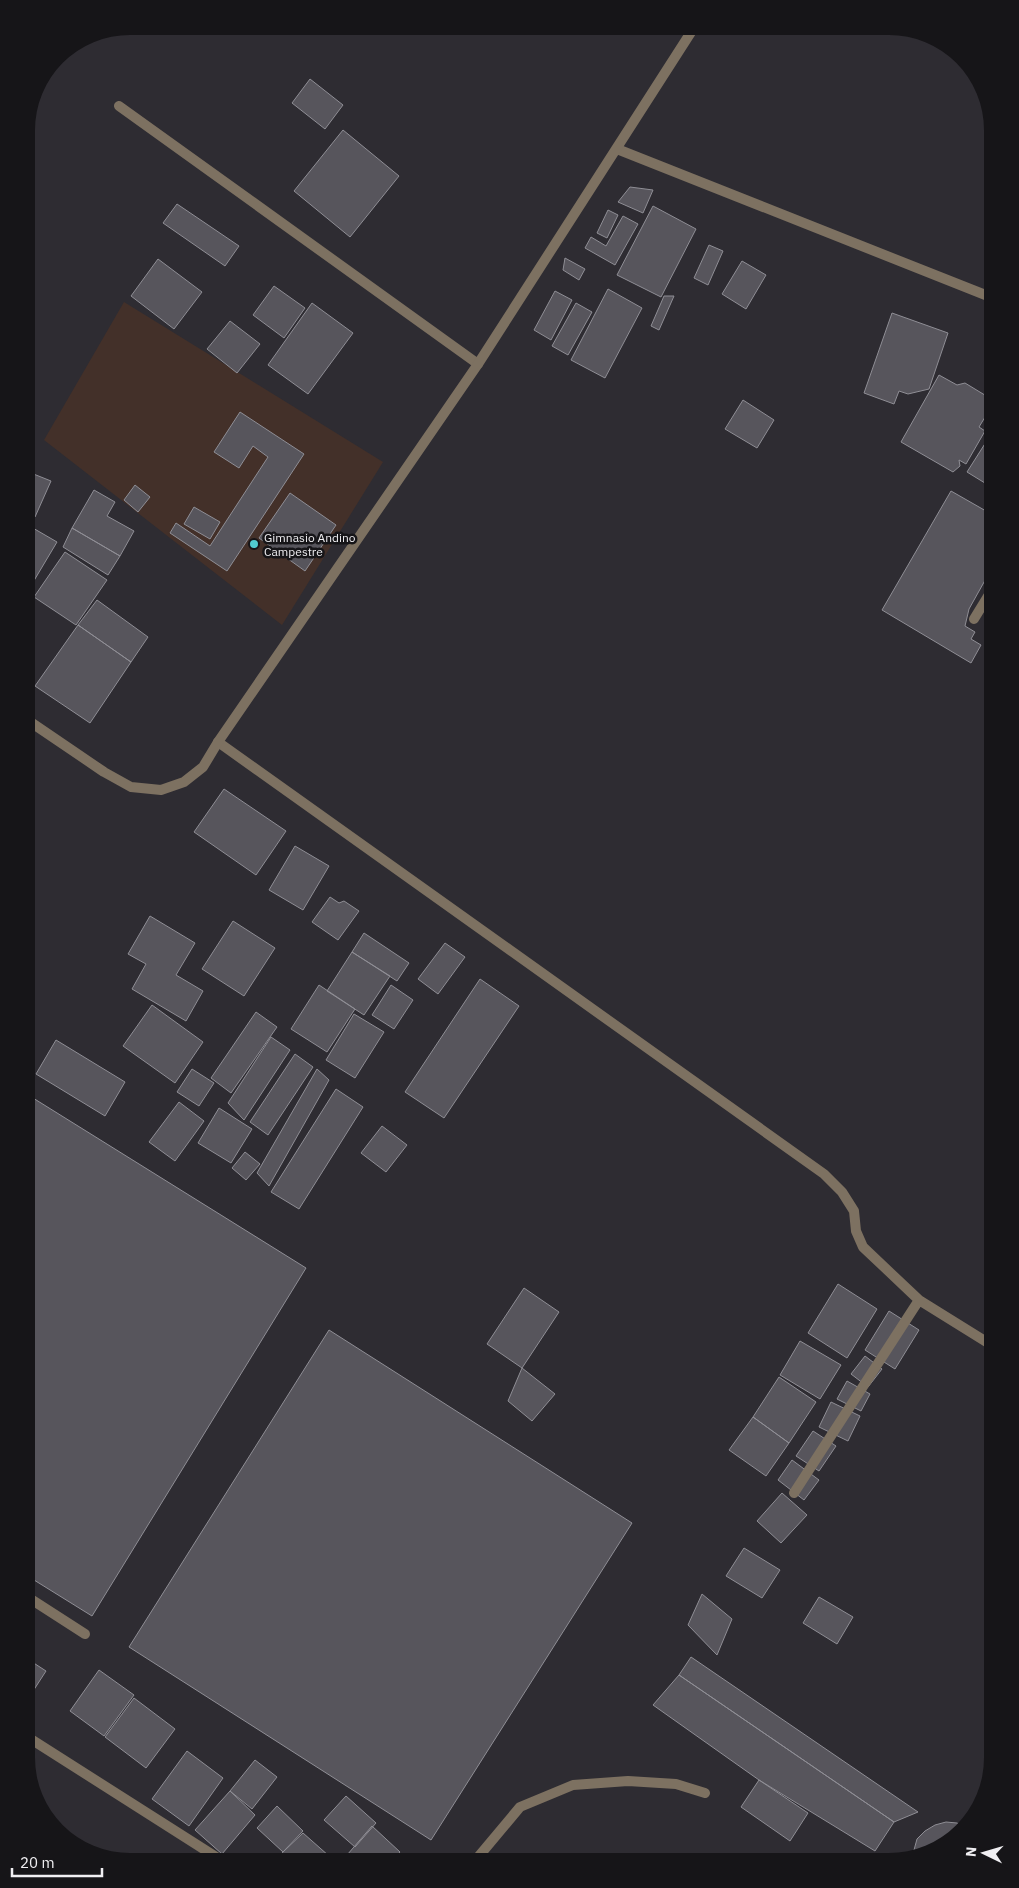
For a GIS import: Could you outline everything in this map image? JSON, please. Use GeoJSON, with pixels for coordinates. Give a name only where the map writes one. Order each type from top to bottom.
{"type":"FeatureCollection","features":[{"type":"Feature","properties":{"kind":"street"},"geometry":{"type":"LineString","coordinates":[[35,725],[131,788],[161,790],[184,782],[203,767],[218,742],[478,364],[689,35]]}},
{"type":"Feature","properties":{"kind":"street"},"geometry":{"type":"LineString","coordinates":[[119,106],[478,364]]}},
{"type":"Feature","properties":{"kind":"street"},"geometry":{"type":"LineString","coordinates":[[616,148],[984,294]]}},
{"type":"Feature","properties":{"kind":"street"},"geometry":{"type":"LineString","coordinates":[[974,620],[984,603]]}},
{"type":"Feature","properties":{"kind":"street"},"geometry":{"type":"LineString","coordinates":[[218,742],[824,1174],[842,1192],[854,1211],[856,1231],[863,1247],[919,1300],[984,1340]]}},
{"type":"Feature","properties":{"kind":"street"},"geometry":{"type":"LineString","coordinates":[[794,1493],[919,1300]]}},
{"type":"Feature","properties":{"kind":"street"},"geometry":{"type":"LineString","coordinates":[[35,1602],[85,1634]]}},
{"type":"Feature","properties":{"kind":"street"},"geometry":{"type":"LineString","coordinates":[[35,1742],[210,1853]]}},
{"type":"Feature","properties":{"kind":"street"},"geometry":{"type":"LineString","coordinates":[[482,1853],[520,1808],[572,1785],[628,1781],[676,1784],[705,1793]]}},
{"type":"Feature","properties":{"kind":"shaded area","name":"Gimnasio Andino Campestre"},"geometry":{"type":"Polygon","coordinates":[[[124,302],[383,462],[282,625],[44,440],[124,302]]]}},
{"type":"Feature","properties":{"kind":"building"},"geometry":{"type":"Polygon","coordinates":[[[310,79],[343,105],[325,129],[292,103],[310,79]]]}},
{"type":"Feature","properties":{"kind":"building"},"geometry":{"type":"Polygon","coordinates":[[[343,130],[399,176],[350,237],[294,191],[343,130]]]}},
{"type":"Feature","properties":{"kind":"building"},"geometry":{"type":"Polygon","coordinates":[[[630,187],[653,190],[643,213],[618,202],[630,187]]]}},
{"type":"Feature","properties":{"kind":"building"},"geometry":{"type":"Polygon","coordinates":[[[177,204],[239,246],[225,266],[163,223],[177,204]]]}},
{"type":"Feature","properties":{"kind":"building"},"geometry":{"type":"Polygon","coordinates":[[[653,206],[696,229],[661,297],[617,275],[653,206]]]}},
{"type":"Feature","properties":{"kind":"building"},"geometry":{"type":"Polygon","coordinates":[[[608,210],[618,215],[607,238],[597,233],[608,210]]]}},
{"type":"Feature","properties":{"kind":"building"},"geometry":{"type":"Polygon","coordinates":[[[623,216],[638,224],[615,265],[585,248],[591,237],[606,246],[623,216]]]}},
{"type":"Feature","properties":{"kind":"building"},"geometry":{"type":"Polygon","coordinates":[[[709,245],[723,251],[708,285],[694,278],[709,245]]]}},
{"type":"Feature","properties":{"kind":"building"},"geometry":{"type":"Polygon","coordinates":[[[565,258],[585,269],[579,280],[563,270],[565,258]]]}},
{"type":"Feature","properties":{"kind":"building"},"geometry":{"type":"Polygon","coordinates":[[[158,259],[202,292],[174,329],[131,296],[158,259]]]}},
{"type":"Feature","properties":{"kind":"building"},"geometry":{"type":"Polygon","coordinates":[[[742,261],[766,275],[746,309],[722,294],[742,261]]]}},
{"type":"Feature","properties":{"kind":"building"},"geometry":{"type":"Polygon","coordinates":[[[274,286],[305,308],[284,338],[253,315],[274,286]]]}},
{"type":"Feature","properties":{"kind":"building"},"geometry":{"type":"Polygon","coordinates":[[[608,289],[642,308],[605,378],[571,360],[608,289]]]}},
{"type":"Feature","properties":{"kind":"building"},"geometry":{"type":"Polygon","coordinates":[[[555,291],[572,300],[551,340],[534,330],[555,291]]]}},
{"type":"Feature","properties":{"kind":"building"},"geometry":{"type":"Polygon","coordinates":[[[664,296],[674,296],[659,330],[651,326],[664,296]]]}},
{"type":"Feature","properties":{"kind":"building"},"geometry":{"type":"Polygon","coordinates":[[[312,303],[353,333],[308,394],[268,365],[312,303]]]}},
{"type":"Feature","properties":{"kind":"building"},"geometry":{"type":"Polygon","coordinates":[[[576,303],[592,312],[568,355],[552,346],[576,303]]]}},
{"type":"Feature","properties":{"kind":"building"},"geometry":{"type":"Polygon","coordinates":[[[892,313],[948,333],[929,389],[908,394],[899,391],[894,404],[864,393],[892,313]]]}},
{"type":"Feature","properties":{"kind":"building"},"geometry":{"type":"Polygon","coordinates":[[[230,321],[260,344],[237,373],[207,349],[230,321]]]}},
{"type":"Feature","properties":{"kind":"building"},"geometry":{"type":"Polygon","coordinates":[[[939,375],[957,385],[965,383],[984,395],[984,419],[979,427],[984,430],[984,433],[966,464],[959,460],[960,466],[953,472],[901,442],[939,375]]]}},
{"type":"Feature","properties":{"kind":"building"},"geometry":{"type":"Polygon","coordinates":[[[743,400],[774,420],[757,448],[725,429],[743,400]]]}},
{"type":"Feature","properties":{"kind":"building"},"geometry":{"type":"Polygon","coordinates":[[[240,412],[304,454],[227,571],[170,533],[176,523],[210,546],[268,457],[253,446],[239,468],[214,452],[240,412]]]}},
{"type":"Feature","properties":{"kind":"building"},"geometry":{"type":"Polygon","coordinates":[[[984,445],[984,482],[967,472],[984,445]]]}},
{"type":"Feature","properties":{"kind":"building"},"geometry":{"type":"Polygon","coordinates":[[[35,475],[51,481],[35,517],[35,475]]]}},
{"type":"Feature","properties":{"kind":"building"},"geometry":{"type":"Polygon","coordinates":[[[135,485],[150,497],[138,512],[124,500],[135,485]]]}},
{"type":"Feature","properties":{"kind":"building"},"geometry":{"type":"Polygon","coordinates":[[[94,490],[115,502],[107,516],[134,531],[120,556],[72,528],[94,490]]]}},
{"type":"Feature","properties":{"kind":"building"},"geometry":{"type":"Polygon","coordinates":[[[951,491],[984,510],[984,582],[969,609],[965,626],[975,632],[971,639],[981,645],[971,663],[882,610],[951,491]]]}},
{"type":"Feature","properties":{"kind":"building"},"geometry":{"type":"Polygon","coordinates":[[[290,493],[336,525],[305,571],[259,538],[290,493]]]}},
{"type":"Feature","properties":{"kind":"building"},"geometry":{"type":"Polygon","coordinates":[[[194,507],[220,522],[210,539],[184,524],[194,507]]]}},
{"type":"Feature","properties":{"kind":"building"},"geometry":{"type":"Polygon","coordinates":[[[72,528],[120,556],[108,575],[63,547],[72,528]]]}},
{"type":"Feature","properties":{"kind":"building"},"geometry":{"type":"Polygon","coordinates":[[[35,529],[57,542],[35,579],[35,529]]]}},
{"type":"Feature","properties":{"kind":"building"},"geometry":{"type":"Polygon","coordinates":[[[65,552],[107,580],[76,625],[35,598],[65,552]]]}},
{"type":"Feature","properties":{"kind":"building"},"geometry":{"type":"Polygon","coordinates":[[[97,600],[148,637],[131,662],[78,625],[97,600]]]}},
{"type":"Feature","properties":{"kind":"building"},"geometry":{"type":"Polygon","coordinates":[[[78,625],[131,662],[90,723],[35,686],[78,625]]]}},
{"type":"Feature","properties":{"kind":"building"},"geometry":{"type":"Polygon","coordinates":[[[224,789],[286,831],[256,875],[194,832],[224,789]]]}},
{"type":"Feature","properties":{"kind":"building"},"geometry":{"type":"Polygon","coordinates":[[[295,846],[329,866],[303,910],[269,890],[295,846]]]}},
{"type":"Feature","properties":{"kind":"building"},"geometry":{"type":"Polygon","coordinates":[[[330,897],[339,903],[344,901],[359,911],[338,940],[312,922],[330,897]]]}},
{"type":"Feature","properties":{"kind":"building"},"geometry":{"type":"Polygon","coordinates":[[[150,916],[195,943],[176,975],[203,991],[186,1021],[132,989],[146,964],[128,954],[150,916]]]}},
{"type":"Feature","properties":{"kind":"building"},"geometry":{"type":"Polygon","coordinates":[[[233,921],[275,948],[244,996],[202,969],[233,921]]]}},
{"type":"Feature","properties":{"kind":"building"},"geometry":{"type":"Polygon","coordinates":[[[364,933],[409,963],[397,981],[352,952],[364,933]]]}},
{"type":"Feature","properties":{"kind":"building"},"geometry":{"type":"Polygon","coordinates":[[[445,943],[465,957],[438,994],[418,979],[445,943]]]}},
{"type":"Feature","properties":{"kind":"building"},"geometry":{"type":"Polygon","coordinates":[[[352,952],[390,976],[364,1015],[327,991],[352,952]]]}},
{"type":"Feature","properties":{"kind":"building"},"geometry":{"type":"Polygon","coordinates":[[[480,979],[519,1006],[444,1118],[405,1092],[480,979]]]}},
{"type":"Feature","properties":{"kind":"building"},"geometry":{"type":"Polygon","coordinates":[[[319,985],[355,1009],[327,1052],[291,1029],[319,985]]]}},
{"type":"Feature","properties":{"kind":"building"},"geometry":{"type":"Polygon","coordinates":[[[391,985],[413,1000],[394,1029],[372,1015],[391,985]]]}},
{"type":"Feature","properties":{"kind":"building"},"geometry":{"type":"Polygon","coordinates":[[[152,1005],[203,1042],[175,1083],[123,1046],[152,1005]]]}},
{"type":"Feature","properties":{"kind":"building"},"geometry":{"type":"Polygon","coordinates":[[[256,1012],[277,1027],[231,1093],[211,1078],[256,1012]]]}},
{"type":"Feature","properties":{"kind":"building"},"geometry":{"type":"Polygon","coordinates":[[[354,1014],[384,1032],[355,1078],[326,1060],[354,1014]]]}},
{"type":"Feature","properties":{"kind":"building"},"geometry":{"type":"Polygon","coordinates":[[[271,1037],[290,1050],[244,1120],[228,1103],[271,1037]]]}},
{"type":"Feature","properties":{"kind":"building"},"geometry":{"type":"Polygon","coordinates":[[[56,1040],[125,1082],[105,1116],[36,1074],[56,1040]]]}},
{"type":"Feature","properties":{"kind":"building"},"geometry":{"type":"Polygon","coordinates":[[[295,1054],[313,1067],[268,1135],[250,1122],[295,1054]]]}},
{"type":"Feature","properties":{"kind":"building"},"geometry":{"type":"Polygon","coordinates":[[[192,1069],[214,1083],[199,1106],[177,1092],[192,1069]]]}},
{"type":"Feature","properties":{"kind":"building"},"geometry":{"type":"Polygon","coordinates":[[[317,1069],[329,1080],[269,1186],[257,1173],[317,1069]]]}},
{"type":"Feature","properties":{"kind":"building"},"geometry":{"type":"Polygon","coordinates":[[[336,1089],[363,1107],[299,1209],[271,1192],[336,1089]]]}},
{"type":"Feature","properties":{"kind":"building"},"geometry":{"type":"Polygon","coordinates":[[[35,1099],[306,1268],[92,1616],[35,1581],[35,1099]]]}},
{"type":"Feature","properties":{"kind":"building"},"geometry":{"type":"Polygon","coordinates":[[[179,1102],[204,1121],[175,1161],[149,1142],[179,1102]]]}},
{"type":"Feature","properties":{"kind":"building"},"geometry":{"type":"Polygon","coordinates":[[[219,1108],[252,1129],[231,1163],[198,1143],[219,1108]]]}},
{"type":"Feature","properties":{"kind":"building"},"geometry":{"type":"Polygon","coordinates":[[[382,1126],[407,1145],[386,1172],[361,1153],[382,1126]]]}},
{"type":"Feature","properties":{"kind":"building"},"geometry":{"type":"Polygon","coordinates":[[[245,1152],[260,1164],[246,1180],[232,1168],[245,1152]]]}},
{"type":"Feature","properties":{"kind":"building"},"geometry":{"type":"Polygon","coordinates":[[[838,1284],[877,1309],[847,1358],[808,1333],[838,1284]]]}},
{"type":"Feature","properties":{"kind":"building"},"geometry":{"type":"Polygon","coordinates":[[[524,1288],[559,1312],[522,1368],[487,1344],[524,1288]]]}},
{"type":"Feature","properties":{"kind":"building"},"geometry":{"type":"Polygon","coordinates":[[[889,1311],[919,1330],[895,1369],[865,1350],[889,1311]]]}},
{"type":"Feature","properties":{"kind":"building"},"geometry":{"type":"Polygon","coordinates":[[[329,1330],[632,1523],[431,1840],[129,1647],[329,1330]]]}},
{"type":"Feature","properties":{"kind":"building"},"geometry":{"type":"Polygon","coordinates":[[[800,1341],[841,1365],[820,1399],[780,1375],[800,1341]]]}},
{"type":"Feature","properties":{"kind":"building"},"geometry":{"type":"Polygon","coordinates":[[[865,1356],[882,1369],[868,1387],[851,1374],[865,1356]]]}},
{"type":"Feature","properties":{"kind":"building"},"geometry":{"type":"Polygon","coordinates":[[[522,1368],[555,1394],[532,1421],[508,1401],[522,1368]]]}},
{"type":"Feature","properties":{"kind":"building"},"geometry":{"type":"Polygon","coordinates":[[[779,1377],[816,1402],[789,1443],[753,1417],[779,1377]]]}},
{"type":"Feature","properties":{"kind":"building"},"geometry":{"type":"Polygon","coordinates":[[[847,1381],[870,1394],[861,1411],[837,1399],[847,1381]]]}},
{"type":"Feature","properties":{"kind":"building"},"geometry":{"type":"Polygon","coordinates":[[[831,1402],[860,1416],[848,1441],[819,1427],[831,1402]]]}},
{"type":"Feature","properties":{"kind":"building"},"geometry":{"type":"Polygon","coordinates":[[[753,1417],[789,1443],[766,1476],[729,1450],[753,1417]]]}},
{"type":"Feature","properties":{"kind":"building"},"geometry":{"type":"Polygon","coordinates":[[[813,1431],[836,1446],[819,1471],[796,1456],[813,1431]]]}},
{"type":"Feature","properties":{"kind":"building"},"geometry":{"type":"Polygon","coordinates":[[[792,1460],[819,1480],[804,1500],[778,1480],[792,1460]]]}},
{"type":"Feature","properties":{"kind":"building"},"geometry":{"type":"Polygon","coordinates":[[[782,1493],[807,1515],[781,1543],[757,1521],[782,1493]]]}},
{"type":"Feature","properties":{"kind":"building"},"geometry":{"type":"Polygon","coordinates":[[[744,1548],[780,1570],[762,1598],[726,1576],[744,1548]]]}},
{"type":"Feature","properties":{"kind":"building"},"geometry":{"type":"Polygon","coordinates":[[[702,1594],[732,1619],[717,1655],[688,1625],[702,1594]]]}},
{"type":"Feature","properties":{"kind":"building"},"geometry":{"type":"Polygon","coordinates":[[[819,1597],[853,1617],[837,1644],[803,1623],[819,1597]]]}},
{"type":"Feature","properties":{"kind":"building"},"geometry":{"type":"Polygon","coordinates":[[[691,1657],[918,1812],[894,1822],[679,1675],[691,1657]]]}},
{"type":"Feature","properties":{"kind":"building"},"geometry":{"type":"Polygon","coordinates":[[[35,1664],[46,1671],[35,1688],[35,1664]]]}},
{"type":"Feature","properties":{"kind":"building"},"geometry":{"type":"Polygon","coordinates":[[[99,1670],[134,1695],[104,1736],[70,1711],[99,1670]]]}},
{"type":"Feature","properties":{"kind":"building"},"geometry":{"type":"Polygon","coordinates":[[[679,1675],[894,1822],[875,1851],[759,1780],[653,1705],[679,1675]]]}},
{"type":"Feature","properties":{"kind":"building"},"geometry":{"type":"Polygon","coordinates":[[[134,1698],[175,1729],[146,1768],[105,1737],[134,1698]]]}},
{"type":"Feature","properties":{"kind":"building"},"geometry":{"type":"Polygon","coordinates":[[[187,1751],[223,1778],[189,1826],[152,1799],[187,1751]]]}},
{"type":"Feature","properties":{"kind":"building"},"geometry":{"type":"Polygon","coordinates":[[[255,1760],[277,1777],[252,1809],[230,1791],[255,1760]]]}},
{"type":"Feature","properties":{"kind":"building"},"geometry":{"type":"Polygon","coordinates":[[[759,1780],[808,1813],[790,1841],[741,1807],[759,1780]]]}},
{"type":"Feature","properties":{"kind":"building"},"geometry":{"type":"Polygon","coordinates":[[[230,1791],[255,1815],[223,1853],[195,1830],[230,1791]]]}},
{"type":"Feature","properties":{"kind":"building"},"geometry":{"type":"Polygon","coordinates":[[[346,1796],[376,1823],[355,1847],[324,1820],[346,1796]]]}},
{"type":"Feature","properties":{"kind":"building"},"geometry":{"type":"Polygon","coordinates":[[[277,1806],[303,1831],[283,1852],[257,1828],[277,1806]]]}},
{"type":"Feature","properties":{"kind":"building"},"geometry":{"type":"Polygon","coordinates":[[[946,1822],[958,1823],[937,1840],[914,1850],[917,1839],[935,1825],[946,1822]]]}},
{"type":"Feature","properties":{"kind":"building"},"geometry":{"type":"Polygon","coordinates":[[[372,1826],[400,1852],[399,1853],[349,1853],[372,1826]]]}},
{"type":"Feature","properties":{"kind":"building"},"geometry":{"type":"Polygon","coordinates":[[[303,1833],[326,1853],[282,1853],[303,1833]]]}},
{"type":"Feature","properties":{"kind":"place","name":"Gimnasio Andino Campestre"},"geometry":{"type":"Point","coordinates":[254,544]}}]}
